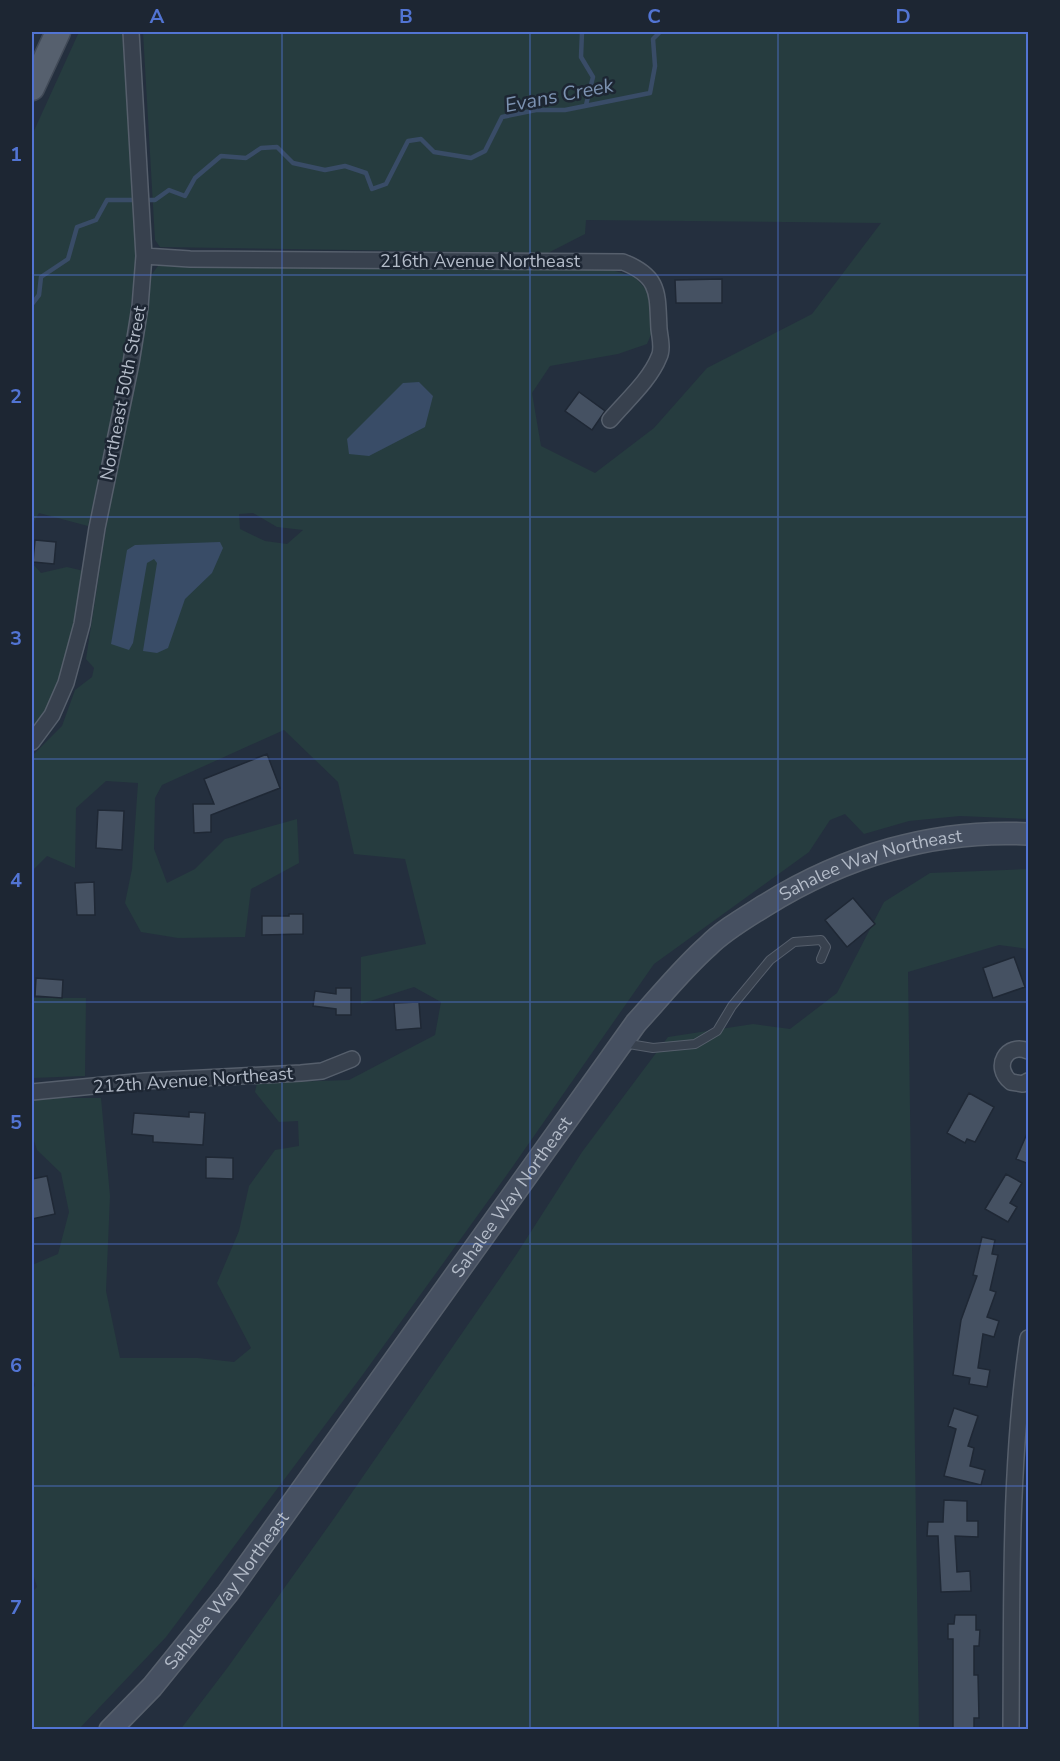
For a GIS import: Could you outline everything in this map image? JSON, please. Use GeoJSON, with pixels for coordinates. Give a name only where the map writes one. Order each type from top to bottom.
{"type":"FeatureCollection","features":[{"type":"Feature","properties":{"kind":"main road"},"geometry":{"type":"LineString","coordinates":[[32,88],[58,32]]}},
{"type":"Feature","properties":{"kind":"main road","name":"Sahalee Way Northeast"},"geometry":{"type":"LineString","coordinates":[[110,1730],[152,1687],[228,1593],[636,1023],[708,945],[743,918],[797,885],[887,850],[925,840],[967,834],[1029,834]]}},
{"type":"Feature","properties":{"kind":"street","name":"Northeast 50th Street"},"geometry":{"type":"LineString","coordinates":[[32,742],[52,715],[66,683],[82,624],[97,528],[131,363],[140,307],[144,256],[131,32]]}},
{"type":"Feature","properties":{"kind":"street","name":"216th Avenue Northeast"},"geometry":{"type":"LineString","coordinates":[[144,256],[190,260],[623,262],[640,269],[648,277],[657,294],[661,354],[654,368],[610,420]]}},
{"type":"Feature","properties":{"kind":"street"},"geometry":{"type":"LineString","coordinates":[[1029,1051],[1021,1048],[1009,1051],[1001,1067],[1006,1078],[1011,1082],[1017,1084],[1029,1081]]}},
{"type":"Feature","properties":{"kind":"street","name":"212th Avenue Northeast"},"geometry":{"type":"LineString","coordinates":[[32,1092],[145,1081],[322,1071],[352,1059]]}},
{"type":"Feature","properties":{"kind":"street"},"geometry":{"type":"LineString","coordinates":[[1011,1730],[1021,1510],[1016,1457],[1029,1338]]}},
{"type":"Feature","properties":{"kind":"lane"},"geometry":{"type":"LineString","coordinates":[[622,1043],[653,1048],[696,1044],[717,1031],[732,1006],[770,960],[794,942],[821,939],[826,947],[821,959]]}},
{"type":"Feature","properties":{"kind":"green space"},"geometry":{"type":"Polygon","coordinates":[[[79,32],[122,32],[136,208],[136,259],[120,381],[88,526],[39,513],[32,525],[32,135],[79,32]]]}},
{"type":"Feature","properties":{"kind":"green space"},"geometry":{"type":"Polygon","coordinates":[[[143,32],[1028,32],[1028,819],[960,816],[909,821],[864,834],[845,814],[830,820],[809,852],[654,964],[506,1176],[364,1373],[166,1637],[79,1729],[32,1729],[32,1592],[37,1587],[32,1571],[32,1392],[35,1385],[32,1374],[32,1265],[58,1254],[69,1212],[61,1173],[37,1150],[32,1134],[32,1098],[101,1098],[110,1196],[106,1291],[120,1358],[198,1358],[234,1362],[251,1348],[217,1283],[239,1231],[249,1186],[275,1150],[299,1146],[298,1121],[279,1122],[255,1092],[257,1083],[349,1080],[435,1035],[441,1002],[414,987],[361,1004],[361,957],[426,944],[405,859],[354,854],[338,782],[284,730],[162,785],[155,798],[154,849],[167,883],[195,869],[225,839],[297,819],[299,863],[251,889],[245,937],[178,938],[141,932],[125,903],[132,869],[138,783],[106,781],[76,808],[75,868],[47,856],[32,871],[32,756],[62,726],[75,690],[92,677],[94,668],[86,659],[110,503],[135,382],[152,274],[158,266],[612,270],[635,277],[649,293],[653,330],[647,344],[618,354],[550,366],[532,393],[541,446],[595,473],[654,428],[707,368],[812,314],[881,223],[586,220],[585,234],[548,253],[160,247],[155,240],[143,32]],[[253,513],[239,514],[240,529],[265,541],[287,544],[303,530],[277,527],[253,513]]]}},
{"type":"Feature","properties":{"kind":"green space"},"geometry":{"type":"Polygon","coordinates":[[[32,563],[41,573],[67,567],[84,571],[73,634],[62,675],[54,695],[32,730],[32,563]]]}},
{"type":"Feature","properties":{"kind":"green space"},"geometry":{"type":"Polygon","coordinates":[[[1028,869],[1028,949],[999,945],[908,972],[919,1729],[180,1730],[335,1517],[516,1255],[582,1152],[668,1037],[753,1024],[790,1029],[837,993],[884,902],[930,873],[1028,869]]]}},
{"type":"Feature","properties":{"kind":"green space"},"geometry":{"type":"Polygon","coordinates":[[[32,998],[86,998],[85,1076],[32,1078],[32,998]]]}},
{"type":"Feature","properties":{"kind":"water"},"geometry":{"type":"Polygon","coordinates":[[[419,382],[433,396],[425,427],[369,456],[349,454],[347,439],[403,383],[419,382]]]}},
{"type":"Feature","properties":{"kind":"water"},"geometry":{"type":"Polygon","coordinates":[[[220,542],[223,548],[212,573],[185,599],[168,648],[157,653],[143,651],[157,563],[154,559],[147,563],[133,643],[129,650],[111,644],[127,550],[135,545],[220,542]]]}},
{"type":"Feature","properties":{"kind":"building"},"geometry":{"type":"Polygon","coordinates":[[[722,279],[722,303],[676,303],[675,280],[722,279]]]}},
{"type":"Feature","properties":{"kind":"building"},"geometry":{"type":"Polygon","coordinates":[[[579,392],[605,411],[592,430],[565,411],[579,392]]]}},
{"type":"Feature","properties":{"kind":"building"},"geometry":{"type":"Polygon","coordinates":[[[35,540],[56,542],[54,564],[33,562],[35,540]]]}},
{"type":"Feature","properties":{"kind":"building"},"geometry":{"type":"Polygon","coordinates":[[[267,754],[280,788],[211,815],[211,832],[194,833],[193,804],[214,804],[204,779],[267,754]]]}},
{"type":"Feature","properties":{"kind":"building"},"geometry":{"type":"Polygon","coordinates":[[[98,810],[124,811],[122,850],[96,848],[98,810]]]}},
{"type":"Feature","properties":{"kind":"building"},"geometry":{"type":"Polygon","coordinates":[[[94,882],[95,915],[77,915],[75,883],[94,882]]]}},
{"type":"Feature","properties":{"kind":"building"},"geometry":{"type":"Polygon","coordinates":[[[853,898],[875,924],[847,947],[825,920],[853,898]]]}},
{"type":"Feature","properties":{"kind":"building"},"geometry":{"type":"Polygon","coordinates":[[[289,914],[303,914],[303,934],[262,935],[262,916],[289,916],[289,914]]]}},
{"type":"Feature","properties":{"kind":"building"},"geometry":{"type":"Polygon","coordinates":[[[1014,957],[1025,987],[993,998],[983,968],[1014,957]]]}},
{"type":"Feature","properties":{"kind":"building"},"geometry":{"type":"Polygon","coordinates":[[[36,978],[63,980],[62,998],[35,996],[36,978]]]}},
{"type":"Feature","properties":{"kind":"building"},"geometry":{"type":"Polygon","coordinates":[[[336,988],[351,988],[351,1015],[336,1015],[336,1009],[313,1006],[315,991],[336,994],[336,988]]]}},
{"type":"Feature","properties":{"kind":"building"},"geometry":{"type":"Polygon","coordinates":[[[419,1002],[421,1028],[396,1030],[394,1003],[419,1002]]]}},
{"type":"Feature","properties":{"kind":"building"},"geometry":{"type":"Polygon","coordinates":[[[969,1093],[994,1107],[975,1142],[967,1139],[965,1143],[947,1133],[969,1093]]]}},
{"type":"Feature","properties":{"kind":"building"},"geometry":{"type":"Polygon","coordinates":[[[189,1112],[205,1113],[203,1145],[153,1142],[153,1136],[132,1134],[134,1113],[189,1117],[189,1112]]]}},
{"type":"Feature","properties":{"kind":"building"},"geometry":{"type":"Polygon","coordinates":[[[1029,1129],[1029,1164],[1016,1159],[1029,1129]]]}},
{"type":"Feature","properties":{"kind":"building"},"geometry":{"type":"Polygon","coordinates":[[[206,1157],[233,1158],[233,1179],[206,1178],[206,1157]]]}},
{"type":"Feature","properties":{"kind":"building"},"geometry":{"type":"Polygon","coordinates":[[[1006,1174],[1022,1183],[1010,1203],[1017,1207],[1008,1222],[985,1209],[1006,1174]]]}},
{"type":"Feature","properties":{"kind":"building"},"geometry":{"type":"Polygon","coordinates":[[[47,1176],[55,1214],[32,1219],[32,1179],[47,1176]]]}},
{"type":"Feature","properties":{"kind":"building"},"geometry":{"type":"Polygon","coordinates":[[[982,1237],[995,1240],[992,1254],[998,1255],[990,1290],[996,1292],[987,1317],[999,1321],[994,1337],[983,1334],[978,1368],[990,1370],[987,1387],[969,1384],[970,1378],[953,1375],[961,1320],[977,1276],[973,1275],[982,1237]]]}},
{"type":"Feature","properties":{"kind":"building"},"geometry":{"type":"Polygon","coordinates":[[[954,1408],[978,1416],[968,1446],[974,1448],[970,1466],[985,1470],[981,1485],[944,1476],[956,1429],[948,1426],[954,1408]]]}},
{"type":"Feature","properties":{"kind":"building"},"geometry":{"type":"Polygon","coordinates":[[[944,1500],[967,1501],[967,1521],[978,1521],[978,1537],[955,1536],[957,1572],[970,1571],[971,1591],[941,1592],[938,1536],[927,1536],[928,1522],[943,1522],[944,1500]]]}},
{"type":"Feature","properties":{"kind":"building"},"geometry":{"type":"Polygon","coordinates":[[[955,1615],[976,1615],[976,1630],[980,1630],[979,1646],[974,1646],[974,1675],[978,1675],[979,1718],[974,1718],[974,1730],[953,1730],[953,1639],[948,1639],[948,1624],[954,1624],[955,1615]]]}},
{"type":"Feature","properties":{"kind":"waterway"},"geometry":{"type":"LineString","coordinates":[[582,32],[581,57],[593,77],[586,105]]}},
{"type":"Feature","properties":{"kind":"waterway","name":"Evans Creek"},"geometry":{"type":"LineString","coordinates":[[32,304],[39,295],[41,277],[68,259],[77,227],[96,220],[107,200],[155,200],[169,190],[185,196],[195,178],[221,156],[246,158],[261,148],[277,147],[293,163],[325,170],[345,166],[366,173],[372,189],[386,184],[408,141],[421,139],[434,152],[471,158],[485,151],[502,117],[536,110],[565,110],[650,93],[655,66],[653,39],[660,32]]}}]}
